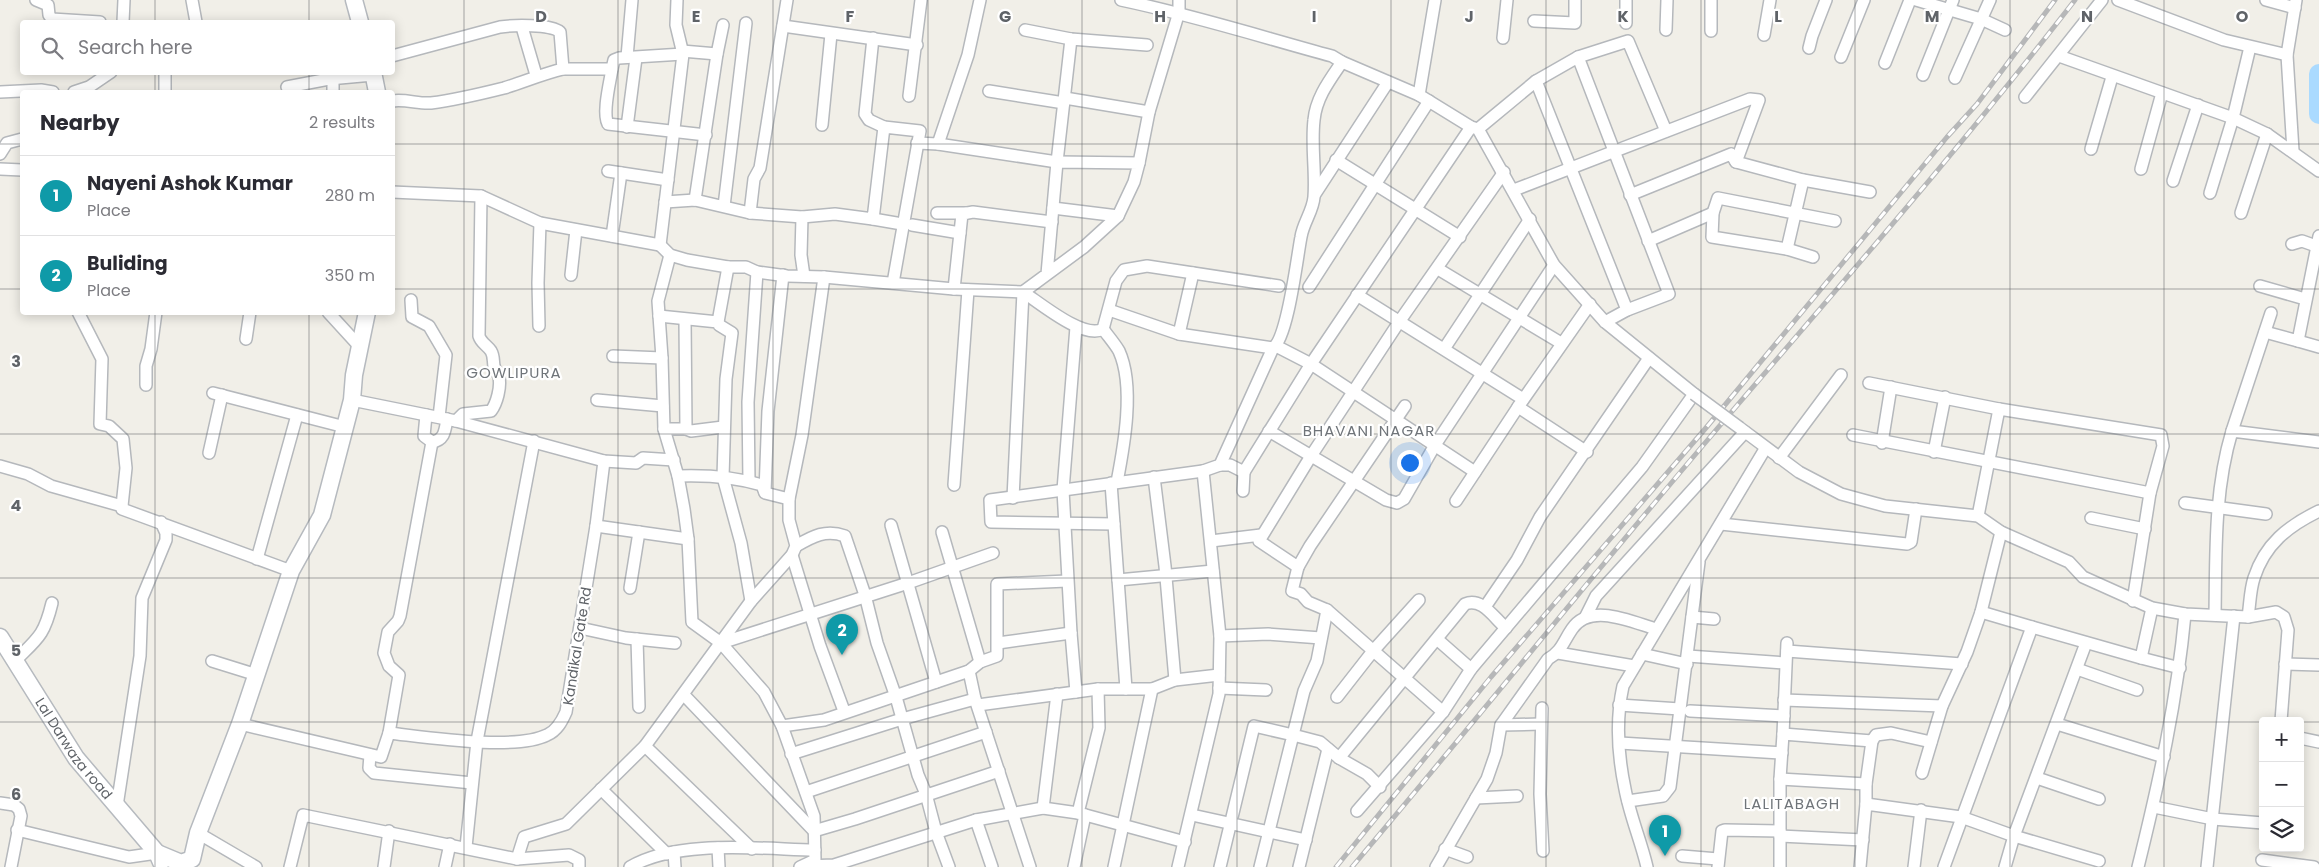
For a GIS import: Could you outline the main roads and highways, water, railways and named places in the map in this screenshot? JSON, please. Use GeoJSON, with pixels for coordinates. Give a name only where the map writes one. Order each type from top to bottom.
{"type":"FeatureCollection","features":[{"type":"Feature","properties":{"kind":"waterway"},"geometry":{"type":"LineString","coordinates":[[2319,74],[2319,114]]}},
{"type":"Feature","properties":{"kind":"railway"},"geometry":{"type":"LineString","coordinates":[[1336,867],[1491,677],[1705,429],[1947,137],[1977,104],[2055,0]]}},
{"type":"Feature","properties":{"kind":"railway"},"geometry":{"type":"LineString","coordinates":[[1352,867],[1666,489],[1941,166],[2075,0]]}},
{"type":"Feature","properties":{"kind":"place","name":"Buliding"},"geometry":{"type":"Point","coordinates":[842,655]}},
{"type":"Feature","properties":{"kind":"place","name":"Nayeni Ashok Kumar"},"geometry":{"type":"Point","coordinates":[1665,856]}},
{"type":"Feature","properties":{"kind":"district","name":"GOWLIPURA"},"geometry":{"type":"Point","coordinates":[514,373]}},
{"type":"Feature","properties":{"kind":"district","name":"BHAVANI NAGAR"},"geometry":{"type":"Point","coordinates":[1369,431]}},
{"type":"Feature","properties":{"kind":"district","name":"LALITABAGH"},"geometry":{"type":"Point","coordinates":[1792,804]}}]}
